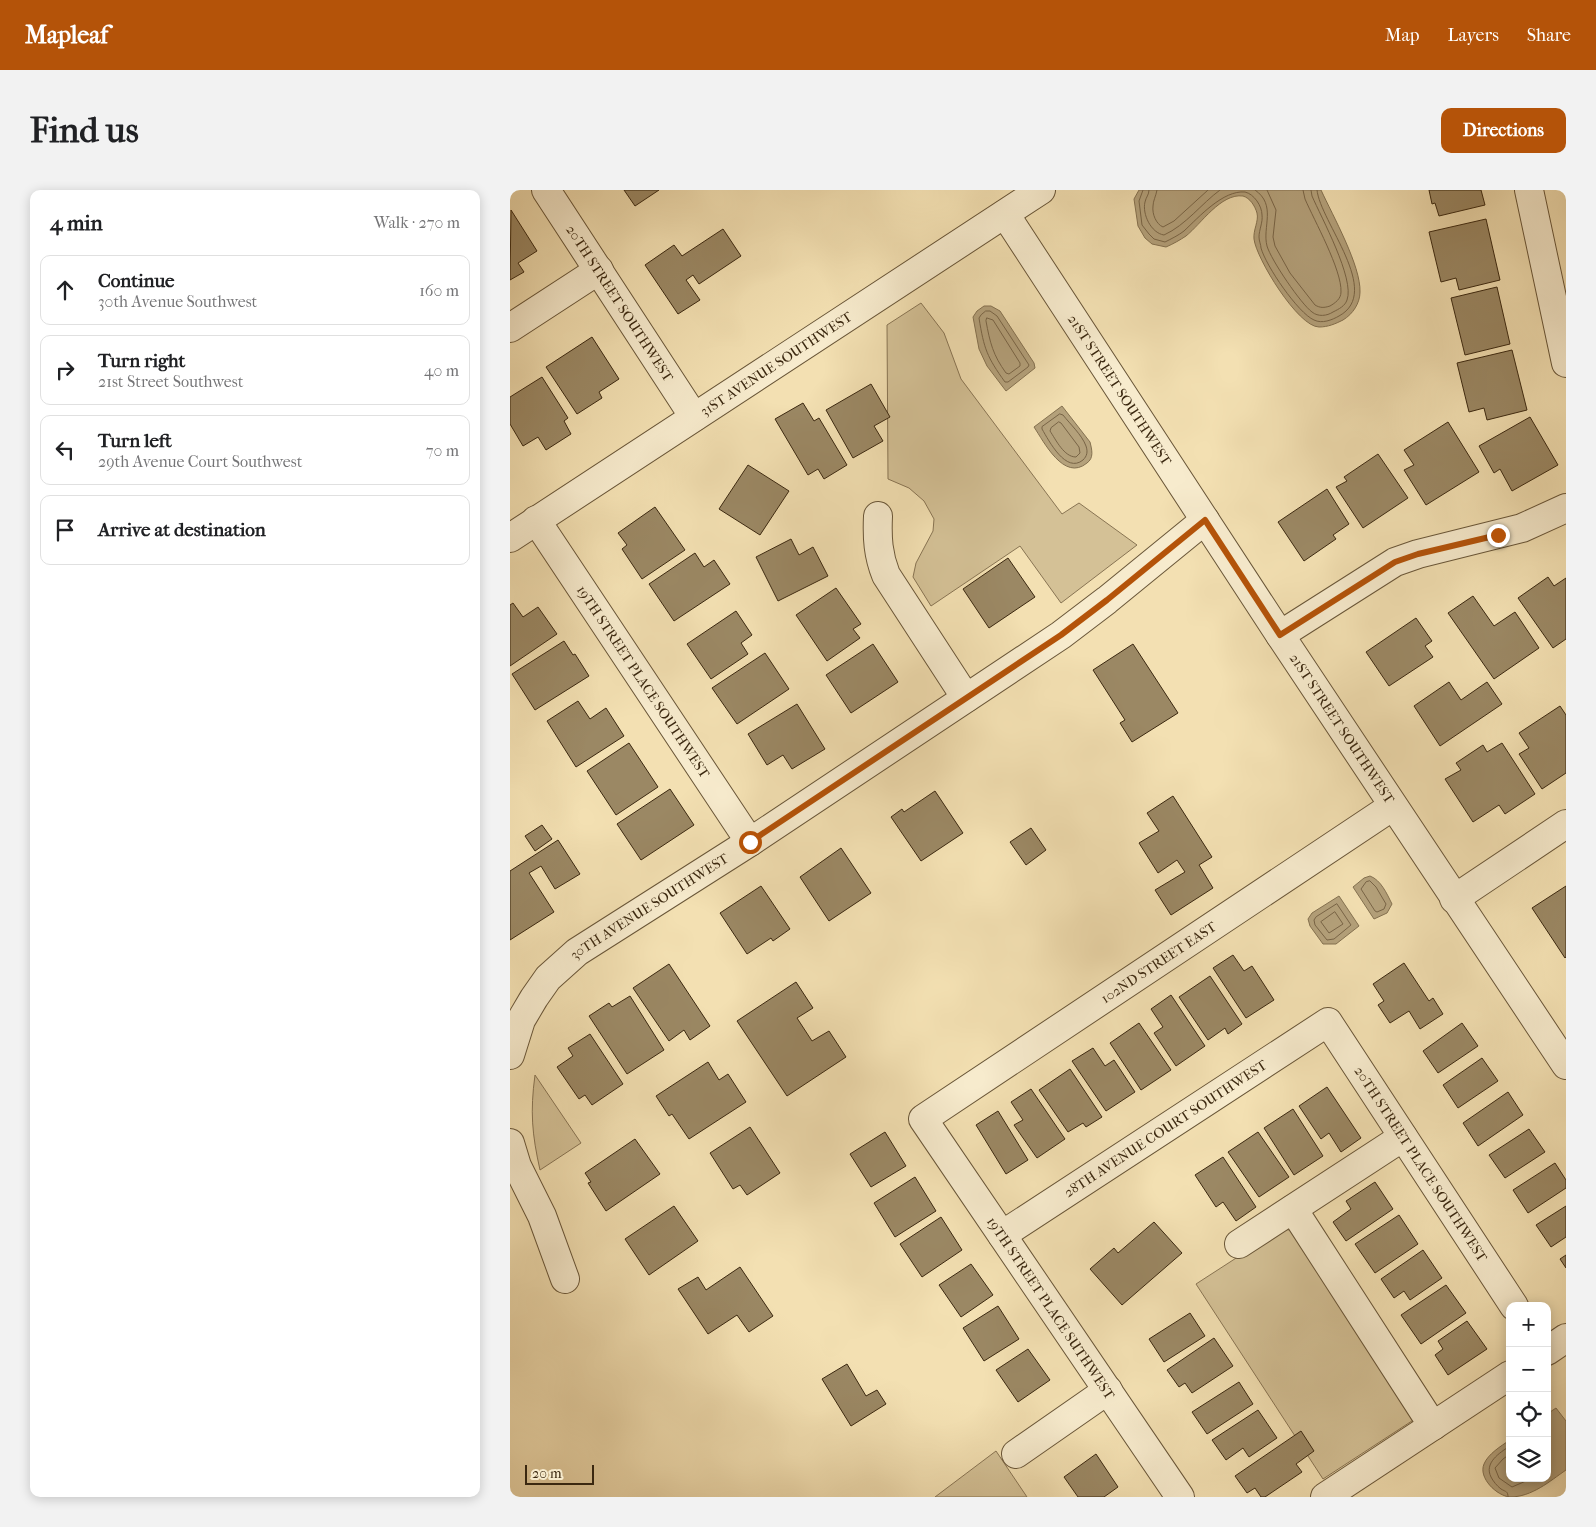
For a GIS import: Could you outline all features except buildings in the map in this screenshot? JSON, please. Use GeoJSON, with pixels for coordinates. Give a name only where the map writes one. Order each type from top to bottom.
{"type":"FeatureCollection","features":[{"type":"Feature","properties":{"kind":"street","name":"20TH STREET SOUTHWEST"},"geometry":{"type":"LineString","coordinates":[[546,190],[694,416]]}},
{"type":"Feature","properties":{"kind":"street","name":"31ST AVENUE SOUTHWEST"},"geometry":{"type":"LineString","coordinates":[[510,538],[1041,190]]}},
{"type":"Feature","properties":{"kind":"street"},"geometry":{"type":"LineString","coordinates":[[1529,190],[1566,363]]}},
{"type":"Feature","properties":{"kind":"street","name":"21ST STREET SOUTHWEST"},"geometry":{"type":"LineString","coordinates":[[1005,214],[1454,899],[1566,1065]]}},
{"type":"Feature","properties":{"kind":"street"},"geometry":{"type":"LineString","coordinates":[[510,328],[599,270]]}},
{"type":"Feature","properties":{"kind":"street"},"geometry":{"type":"LineString","coordinates":[[1280,635],[1395,562],[1418,554],[1522,528],[1566,508]]}},
{"type":"Feature","properties":{"kind":"street"},"geometry":{"type":"LineString","coordinates":[[878,516],[877,544],[886,575],[966,698]]}},
{"type":"Feature","properties":{"kind":"street","name":"19TH STREET PLACE SOUTHWEST"},"geometry":{"type":"LineString","coordinates":[[536,520],[750,842]]}},
{"type":"Feature","properties":{"kind":"street","name":"30TH AVENUE SOUTHWEST"},"geometry":{"type":"LineString","coordinates":[[512,1049],[521,1020],[534,998],[548,978],[577,952],[750,842],[1061,635],[1205,520]]}},
{"type":"Feature","properties":{"kind":"street","name":"102ND STREET EAST"},"geometry":{"type":"LineString","coordinates":[[923,1119],[1393,806]]}},
{"type":"Feature","properties":{"kind":"street"},"geometry":{"type":"LineString","coordinates":[[1454,899],[1566,824]]}},
{"type":"Feature","properties":{"kind":"street","name":"20TH STREET PLACE SOUTHWEST"},"geometry":{"type":"LineString","coordinates":[[1328,1022],[1511,1302]]}},
{"type":"Feature","properties":{"kind":"street","name":"28TH AVENUE COURT SOUTHWEST"},"geometry":{"type":"LineString","coordinates":[[1002,1235],[1328,1022]]}},
{"type":"Feature","properties":{"kind":"street","name":"19TH STREET PLACE SUTHWEST"},"geometry":{"type":"LineString","coordinates":[[923,1119],[1180,1497]]}},
{"type":"Feature","properties":{"kind":"street"},"geometry":{"type":"LineString","coordinates":[[1239,1244],[1403,1137]]}},
{"type":"Feature","properties":{"kind":"street"},"geometry":{"type":"LineString","coordinates":[[510,1143],[517,1166],[542,1216],[565,1279]]}},
{"type":"Feature","properties":{"kind":"street"},"geometry":{"type":"LineString","coordinates":[[1293,1209],[1433,1426]]}},
{"type":"Feature","properties":{"kind":"street"},"geometry":{"type":"LineString","coordinates":[[1551,1348],[1566,1338]]}},
{"type":"Feature","properties":{"kind":"street"},"geometry":{"type":"LineString","coordinates":[[1325,1497],[1506,1378]]}},
{"type":"Feature","properties":{"kind":"street"},"geometry":{"type":"LineString","coordinates":[[1016,1454],[1108,1390]]}},
{"type":"Feature","properties":{"kind":"shaded area"},"geometry":{"type":"Polygon","coordinates":[[[921,303],[944,333],[961,379],[1062,514],[1079,503],[1137,545],[1061,603],[1020,546],[931,606],[913,577],[916,563],[933,531],[934,519],[924,501],[909,488],[888,479],[887,325],[921,303]]]}},
{"type":"Feature","properties":{"kind":"shaded area"},"geometry":{"type":"Polygon","coordinates":[[[535,1075],[581,1143],[540,1170],[533,1123],[535,1075]]]}},
{"type":"Feature","properties":{"kind":"shaded area"},"geometry":{"type":"Polygon","coordinates":[[[1281,1229],[1290,1230],[1303,1239],[1418,1417],[1323,1479],[1196,1284],[1281,1229]]]}},
{"type":"Feature","properties":{"kind":"shaded area"},"geometry":{"type":"Polygon","coordinates":[[[996,1451],[1027,1497],[935,1497],[996,1451]]]}},
{"type":"Feature","properties":{"kind":"water"},"geometry":{"type":"Polygon","coordinates":[[[1139,190],[1321,190],[1356,269],[1360,292],[1355,308],[1343,320],[1319,327],[1310,324],[1300,316],[1279,290],[1262,261],[1254,239],[1257,213],[1252,203],[1246,197],[1235,196],[1219,204],[1186,236],[1166,247],[1152,244],[1145,238],[1138,226],[1134,199],[1139,190]]]}},
{"type":"Feature","properties":{"kind":"water"},"geometry":{"type":"Polygon","coordinates":[[[984,306],[991,306],[1000,311],[1034,363],[1035,368],[1006,391],[987,366],[979,349],[973,317],[984,306]]]}},
{"type":"Feature","properties":{"kind":"water"},"geometry":{"type":"Polygon","coordinates":[[[1062,406],[1090,442],[1091,459],[1079,468],[1070,468],[1056,458],[1034,427],[1062,406]]]}},
{"type":"Feature","properties":{"kind":"water"},"geometry":{"type":"Polygon","coordinates":[[[1370,876],[1380,884],[1392,904],[1387,913],[1374,919],[1353,887],[1364,878],[1370,876]]]}},
{"type":"Feature","properties":{"kind":"water"},"geometry":{"type":"Polygon","coordinates":[[[1339,896],[1359,926],[1336,944],[1323,944],[1310,926],[1308,919],[1312,913],[1339,896]]]}},
{"type":"Feature","properties":{"kind":"water"},"geometry":{"type":"Polygon","coordinates":[[[1556,1408],[1566,1421],[1566,1470],[1551,1480],[1551,1437],[1551,1411],[1556,1408]]]}},
{"type":"Feature","properties":{"kind":"water"},"geometry":{"type":"Polygon","coordinates":[[[1506,1443],[1506,1482],[1549,1482],[1540,1488],[1518,1496],[1505,1496],[1494,1490],[1486,1480],[1483,1469],[1486,1460],[1506,1443]]]}},
{"type":"Feature","properties":{"kind":"route"},"geometry":{"type":"LineString","coordinates":[[750,842],[1061,635],[1205,520],[1280,635],[1395,562],[1418,554],[1498,535]]}}]}
